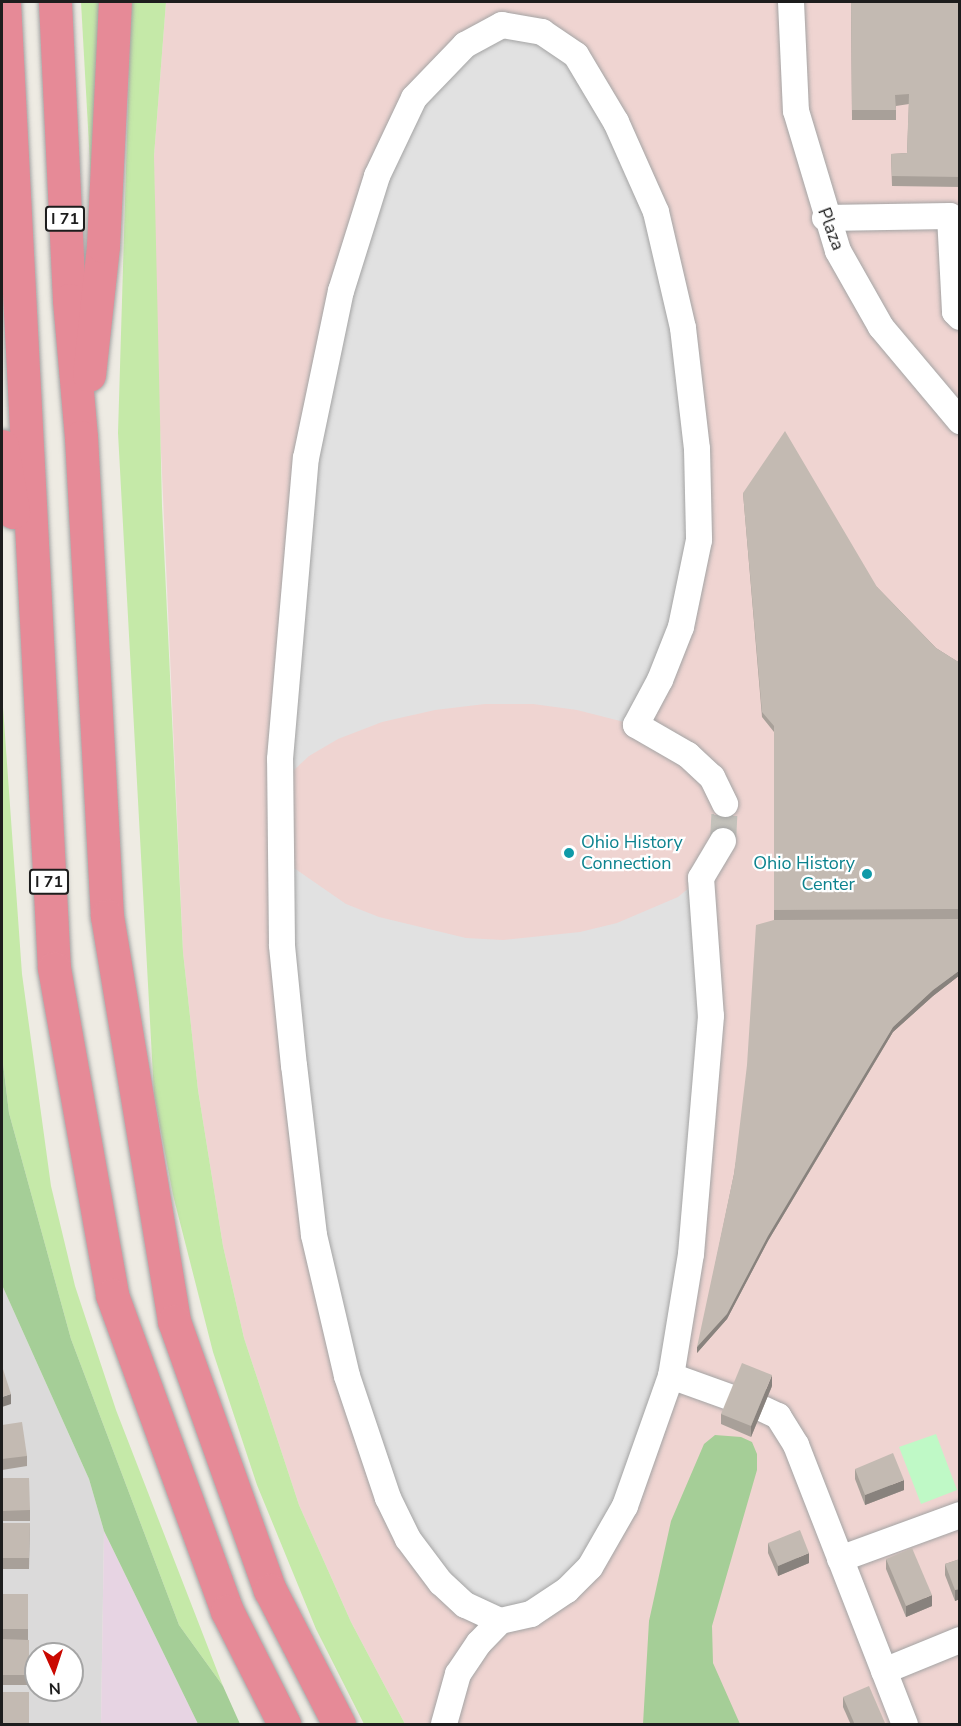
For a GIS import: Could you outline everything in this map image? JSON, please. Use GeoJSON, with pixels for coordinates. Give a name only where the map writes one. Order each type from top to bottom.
{"type":"FeatureCollection","features":[{"type":"Feature","properties":{"kind":"highway","name":"I 71"},"geometry":{"type":"LineString","coordinates":[[4,2],[54,968],[112,1295],[227,1611],[284,1725]]}},
{"type":"Feature","properties":{"kind":"highway","name":"I 71"},"geometry":{"type":"LineString","coordinates":[[55,2],[69,300],[81,437],[107,916],[174,1321],[270,1590],[339,1725]]}},
{"type":"Feature","properties":{"kind":"highway"},"geometry":{"type":"LineString","coordinates":[[81,437],[103,246],[115,2]]}},
{"type":"Feature","properties":{"kind":"highway"},"geometry":{"type":"LineString","coordinates":[[2,446],[38,661]]}},
{"type":"Feature","properties":{"kind":"street","name":"Plaza"},"geometry":{"type":"LineString","coordinates":[[791,2],[796,111],[825,218],[838,251],[881,327],[960,421]]}},
{"type":"Feature","properties":{"kind":"street"},"geometry":{"type":"LineString","coordinates":[[500,1621],[465,1605],[441,1583],[408,1539],[388,1498],[347,1376],[314,1236],[294,1066],[282,945],[280,759],[306,458],[341,291],[377,176],[414,98],[465,45],[502,13],[542,32],[576,55],[616,122],[656,212],[682,328],[697,449],[699,540],[681,627],[660,680],[636,725],[688,755],[712,777],[725,804]]}},
{"type":"Feature","properties":{"kind":"street"},"geometry":{"type":"LineString","coordinates":[[825,218],[950,216],[955,312],[960,317]]}},
{"type":"Feature","properties":{"kind":"street"},"geometry":{"type":"LineString","coordinates":[[444,1725],[458,1674],[479,1642],[500,1621],[531,1614],[567,1590],[590,1567],[625,1506],[671,1376],[691,1254],[711,1016],[700,878],[723,841]]}},
{"type":"Feature","properties":{"kind":"street"},"geometry":{"type":"LineString","coordinates":[[671,1376],[732,1398]]}},
{"type":"Feature","properties":{"kind":"street"},"geometry":{"type":"LineString","coordinates":[[763,1409],[778,1416],[796,1445],[904,1725]]}},
{"type":"Feature","properties":{"kind":"street"},"geometry":{"type":"LineString","coordinates":[[840,1559],[960,1515]]}},
{"type":"Feature","properties":{"kind":"street"},"geometry":{"type":"LineString","coordinates":[[884,1671],[960,1640]]}},
{"type":"Feature","properties":{"kind":"shaded area","name":"Ohio History Connection"},"geometry":{"type":"Polygon","coordinates":[[[166,2],[959,2],[959,1724],[405,1724],[351,1622],[299,1505],[244,1338],[223,1246],[198,1090],[183,952],[155,314],[154,156],[166,2]]]}},
{"type":"Feature","properties":{"kind":"shaded area"},"geometry":{"type":"Polygon","coordinates":[[[502,25],[576,55],[656,212],[699,540],[636,725],[577,710],[533,704],[485,704],[435,710],[382,722],[338,739],[309,756],[280,783],[284,704],[341,291],[414,98],[502,25]]]}},
{"type":"Feature","properties":{"kind":"shaded area"},"geometry":{"type":"Polygon","coordinates":[[[294,868],[346,904],[379,917],[466,938],[503,940],[580,932],[617,923],[678,897],[701,878],[709,954],[682,1316],[590,1567],[500,1621],[408,1539],[349,1381],[294,1066],[294,868]]]}},
{"type":"Feature","properties":{"kind":"shaded area"},"geometry":{"type":"Polygon","coordinates":[[[2,1285],[89,1479],[104,1531],[101,1724],[2,1724],[2,1285]]]}},
{"type":"Feature","properties":{"kind":"shaded area"},"geometry":{"type":"Polygon","coordinates":[[[104,1531],[198,1724],[101,1724],[104,1531]]]}},
{"type":"Feature","properties":{"kind":"green space"},"geometry":{"type":"Polygon","coordinates":[[[81,2],[105,2],[91,181],[81,2]]]}},
{"type":"Feature","properties":{"kind":"green space"},"geometry":{"type":"Polygon","coordinates":[[[131,2],[166,2],[154,156],[162,506],[183,952],[198,1090],[223,1246],[244,1338],[299,1505],[351,1622],[405,1724],[364,1724],[316,1629],[257,1485],[213,1352],[173,1195],[154,1095],[118,433],[131,2]]]}},
{"type":"Feature","properties":{"kind":"green space"},"geometry":{"type":"Polygon","coordinates":[[[2,693],[22,974],[51,1186],[75,1286],[116,1410],[223,1686],[179,1625],[71,1339],[9,1113],[2,1055],[2,693]]]}},
{"type":"Feature","properties":{"kind":"green space"},"geometry":{"type":"Polygon","coordinates":[[[2,1055],[9,1113],[71,1339],[179,1625],[223,1686],[240,1724],[198,1724],[104,1531],[89,1479],[2,1285],[2,1055]]]}},
{"type":"Feature","properties":{"kind":"green space"},"geometry":{"type":"Polygon","coordinates":[[[936,1434],[957,1490],[921,1504],[899,1447],[936,1434]]]}},
{"type":"Feature","properties":{"kind":"green space"},"geometry":{"type":"Polygon","coordinates":[[[715,1435],[741,1437],[752,1442],[757,1454],[757,1470],[712,1626],[713,1663],[740,1724],[643,1724],[649,1621],[671,1521],[704,1444],[715,1435]]]}},
{"type":"Feature","properties":{"kind":"building"},"geometry":{"type":"Polygon","coordinates":[[[851,2],[960,2],[960,177],[892,176],[891,154],[907,153],[909,94],[895,95],[896,110],[852,110],[851,2]]]}},
{"type":"Feature","properties":{"kind":"building"},"geometry":{"type":"Polygon","coordinates":[[[785,431],[877,587],[936,648],[960,663],[960,716],[774,716],[774,726],[762,712],[743,493],[785,431]]]}},
{"type":"Feature","properties":{"kind":"building"},"geometry":{"type":"Polygon","coordinates":[[[774,716],[960,716],[960,909],[774,910],[774,716]]]}},
{"type":"Feature","properties":{"kind":"building"},"geometry":{"type":"Polygon","coordinates":[[[960,919],[960,970],[933,990],[893,1027],[768,1236],[727,1314],[697,1347],[734,1174],[747,1065],[756,925],[774,920],[960,919]]]}},
{"type":"Feature","properties":{"kind":"building"},"geometry":{"type":"Polygon","coordinates":[[[742,1363],[772,1375],[751,1426],[721,1414],[742,1363]]]}},
{"type":"Feature","properties":{"kind":"building"},"geometry":{"type":"Polygon","coordinates":[[[2,1366],[11,1394],[2,1397],[2,1366]]]}},
{"type":"Feature","properties":{"kind":"building"},"geometry":{"type":"Polygon","coordinates":[[[22,1422],[27,1456],[2,1459],[2,1425],[22,1422]]]}},
{"type":"Feature","properties":{"kind":"building"},"geometry":{"type":"Polygon","coordinates":[[[893,1453],[904,1480],[865,1495],[855,1469],[893,1453]]]}},
{"type":"Feature","properties":{"kind":"building"},"geometry":{"type":"Polygon","coordinates":[[[2,1478],[29,1478],[30,1510],[2,1511],[2,1478]]]}},
{"type":"Feature","properties":{"kind":"building"},"geometry":{"type":"Polygon","coordinates":[[[2,1523],[30,1523],[29,1558],[2,1558],[2,1523]]]}},
{"type":"Feature","properties":{"kind":"building"},"geometry":{"type":"Polygon","coordinates":[[[800,1530],[809,1553],[778,1566],[768,1543],[800,1530]]]}},
{"type":"Feature","properties":{"kind":"building"},"geometry":{"type":"Polygon","coordinates":[[[912,1548],[932,1595],[906,1606],[886,1559],[912,1548]]]}},
{"type":"Feature","properties":{"kind":"building"},"geometry":{"type":"Polygon","coordinates":[[[960,1559],[960,1589],[955,1590],[945,1564],[960,1559]]]}},
{"type":"Feature","properties":{"kind":"building"},"geometry":{"type":"Polygon","coordinates":[[[2,1594],[28,1594],[28,1629],[2,1629],[2,1594]]]}},
{"type":"Feature","properties":{"kind":"building"},"geometry":{"type":"Polygon","coordinates":[[[2,1639],[29,1640],[29,1642],[24,1642],[24,1675],[2,1675],[2,1639]]]}},
{"type":"Feature","properties":{"kind":"building"},"geometry":{"type":"Polygon","coordinates":[[[869,1686],[885,1723],[855,1725],[843,1697],[869,1686]]]}},
{"type":"Feature","properties":{"kind":"building"},"geometry":{"type":"Polygon","coordinates":[[[2,1692],[24,1692],[24,1702],[29,1702],[29,1725],[2,1725],[2,1692]]]}},
{"type":"Feature","properties":{"kind":"tunnel"},"geometry":{"type":"LineString","coordinates":[[723,841],[725,804]]}},
{"type":"Feature","properties":{"kind":"place","name":"Ohio History Connection"},"geometry":{"type":"Point","coordinates":[569,853]}},
{"type":"Feature","properties":{"kind":"place","name":"Ohio History Center"},"geometry":{"type":"Point","coordinates":[867,874]}}]}
